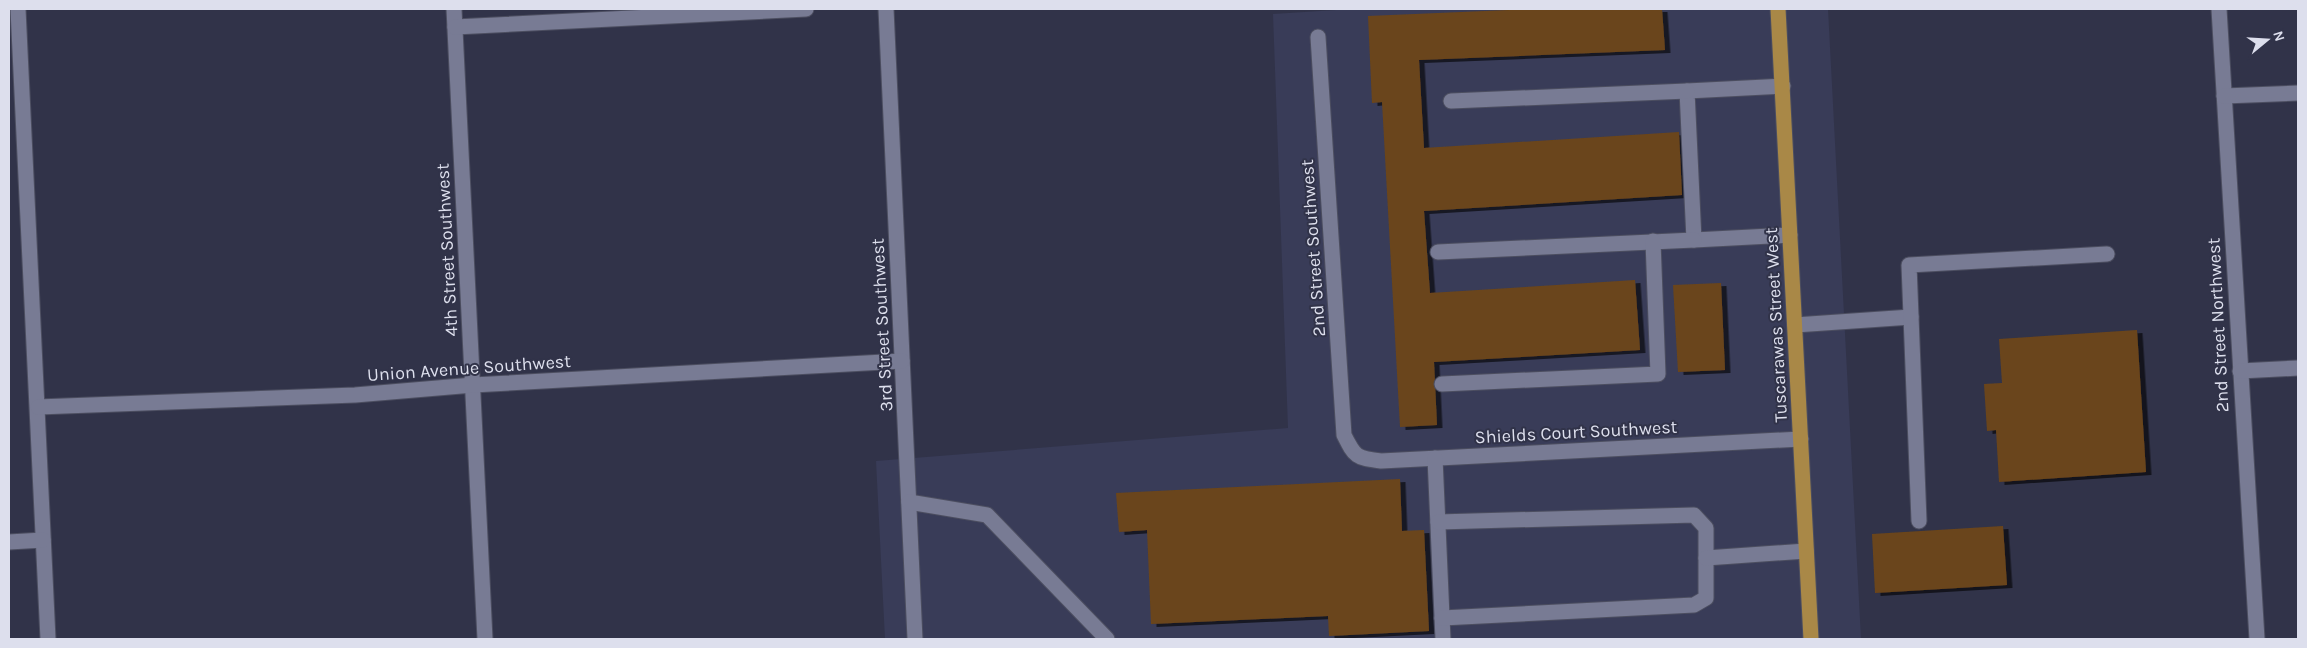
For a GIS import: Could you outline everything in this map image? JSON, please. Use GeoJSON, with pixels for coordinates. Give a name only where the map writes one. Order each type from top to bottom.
{"type":"FeatureCollection","features":[{"type":"Feature","properties":{"kind":"main road","name":"Tuscarawas Street West"},"geometry":{"type":"LineString","coordinates":[[1778,9],[1811,639]]}},
{"type":"Feature","properties":{"kind":"street"},"geometry":{"type":"LineString","coordinates":[[18,9],[48,639]]}},
{"type":"Feature","properties":{"kind":"street","name":"4th Street Southwest"},"geometry":{"type":"LineString","coordinates":[[454,9],[484,639]]}},
{"type":"Feature","properties":{"kind":"street"},"geometry":{"type":"LineString","coordinates":[[455,27],[806,9]]}},
{"type":"Feature","properties":{"kind":"street","name":"3rd Street Southwest"},"geometry":{"type":"LineString","coordinates":[[886,9],[915,639]]}},
{"type":"Feature","properties":{"kind":"street","name":"2nd Street Northwest"},"geometry":{"type":"LineString","coordinates":[[2219,9],[2257,639]]}},
{"type":"Feature","properties":{"kind":"street","name":"2nd Street Southwest"},"geometry":{"type":"LineString","coordinates":[[1318,37],[1344,435],[1354,455]]}},
{"type":"Feature","properties":{"kind":"street"},"geometry":{"type":"LineString","coordinates":[[1451,101],[1783,86]]}},
{"type":"Feature","properties":{"kind":"street"},"geometry":{"type":"LineString","coordinates":[[1687,91],[1694,240]]}},
{"type":"Feature","properties":{"kind":"street"},"geometry":{"type":"LineString","coordinates":[[2224,96],[2298,93]]}},
{"type":"Feature","properties":{"kind":"street"},"geometry":{"type":"LineString","coordinates":[[1438,252],[1790,235]]}},
{"type":"Feature","properties":{"kind":"street"},"geometry":{"type":"LineString","coordinates":[[1442,384],[1658,374],[1653,241]]}},
{"type":"Feature","properties":{"kind":"street"},"geometry":{"type":"LineString","coordinates":[[1919,521],[1909,265],[2107,254]]}},
{"type":"Feature","properties":{"kind":"street"},"geometry":{"type":"LineString","coordinates":[[1795,325],[1911,317]]}},
{"type":"Feature","properties":{"kind":"street","name":"Union Avenue Southwest"},"geometry":{"type":"LineString","coordinates":[[38,407],[355,395],[472,385],[902,361]]}},
{"type":"Feature","properties":{"kind":"street"},"geometry":{"type":"LineString","coordinates":[[2240,371],[2298,368]]}},
{"type":"Feature","properties":{"kind":"street","name":"Shields Court Southwest"},"geometry":{"type":"LineString","coordinates":[[1354,455],[1362,459],[1381,461],[1801,439]]}},
{"type":"Feature","properties":{"kind":"street"},"geometry":{"type":"LineString","coordinates":[[1435,458],[1443,639]]}},
{"type":"Feature","properties":{"kind":"street"},"geometry":{"type":"LineString","coordinates":[[909,502],[988,515],[1107,639]]}},
{"type":"Feature","properties":{"kind":"street"},"geometry":{"type":"LineString","coordinates":[[1438,522],[1694,515],[1706,528],[1706,598],[1694,605],[1442,618]]}},
{"type":"Feature","properties":{"kind":"street"},"geometry":{"type":"LineString","coordinates":[[9,542],[43,540]]}},
{"type":"Feature","properties":{"kind":"street"},"geometry":{"type":"LineString","coordinates":[[1706,558],[1806,551]]}},
{"type":"Feature","properties":{"kind":"shaded area"},"geometry":{"type":"Polygon","coordinates":[[[1352,9],[1828,9],[1861,639],[885,639],[876,461],[1288,428],[1273,14],[1352,9]]]}},
{"type":"Feature","properties":{"kind":"building"},"geometry":{"type":"Polygon","coordinates":[[[1532,9],[1662,9],[1665,50],[1419,60],[1424,148],[1679,132],[1682,195],[1424,211],[1430,293],[1635,280],[1640,350],[1434,362],[1437,425],[1400,427],[1382,102],[1372,103],[1368,16],[1532,9]]]}},
{"type":"Feature","properties":{"kind":"building"},"geometry":{"type":"Polygon","coordinates":[[[1721,283],[1725,370],[1678,372],[1673,285],[1721,283]]]}},
{"type":"Feature","properties":{"kind":"building"},"geometry":{"type":"Polygon","coordinates":[[[2137,330],[2146,472],[1999,482],[1996,430],[1987,431],[1984,384],[2002,383],[1999,339],[2137,330]]]}},
{"type":"Feature","properties":{"kind":"building"},"geometry":{"type":"Polygon","coordinates":[[[1400,479],[1402,531],[1424,530],[1429,631],[1329,636],[1328,616],[1151,624],[1147,530],[1119,532],[1116,493],[1400,479]]]}},
{"type":"Feature","properties":{"kind":"building"},"geometry":{"type":"Polygon","coordinates":[[[2003,526],[2007,585],[1875,593],[1872,534],[2003,526]]]}}]}
